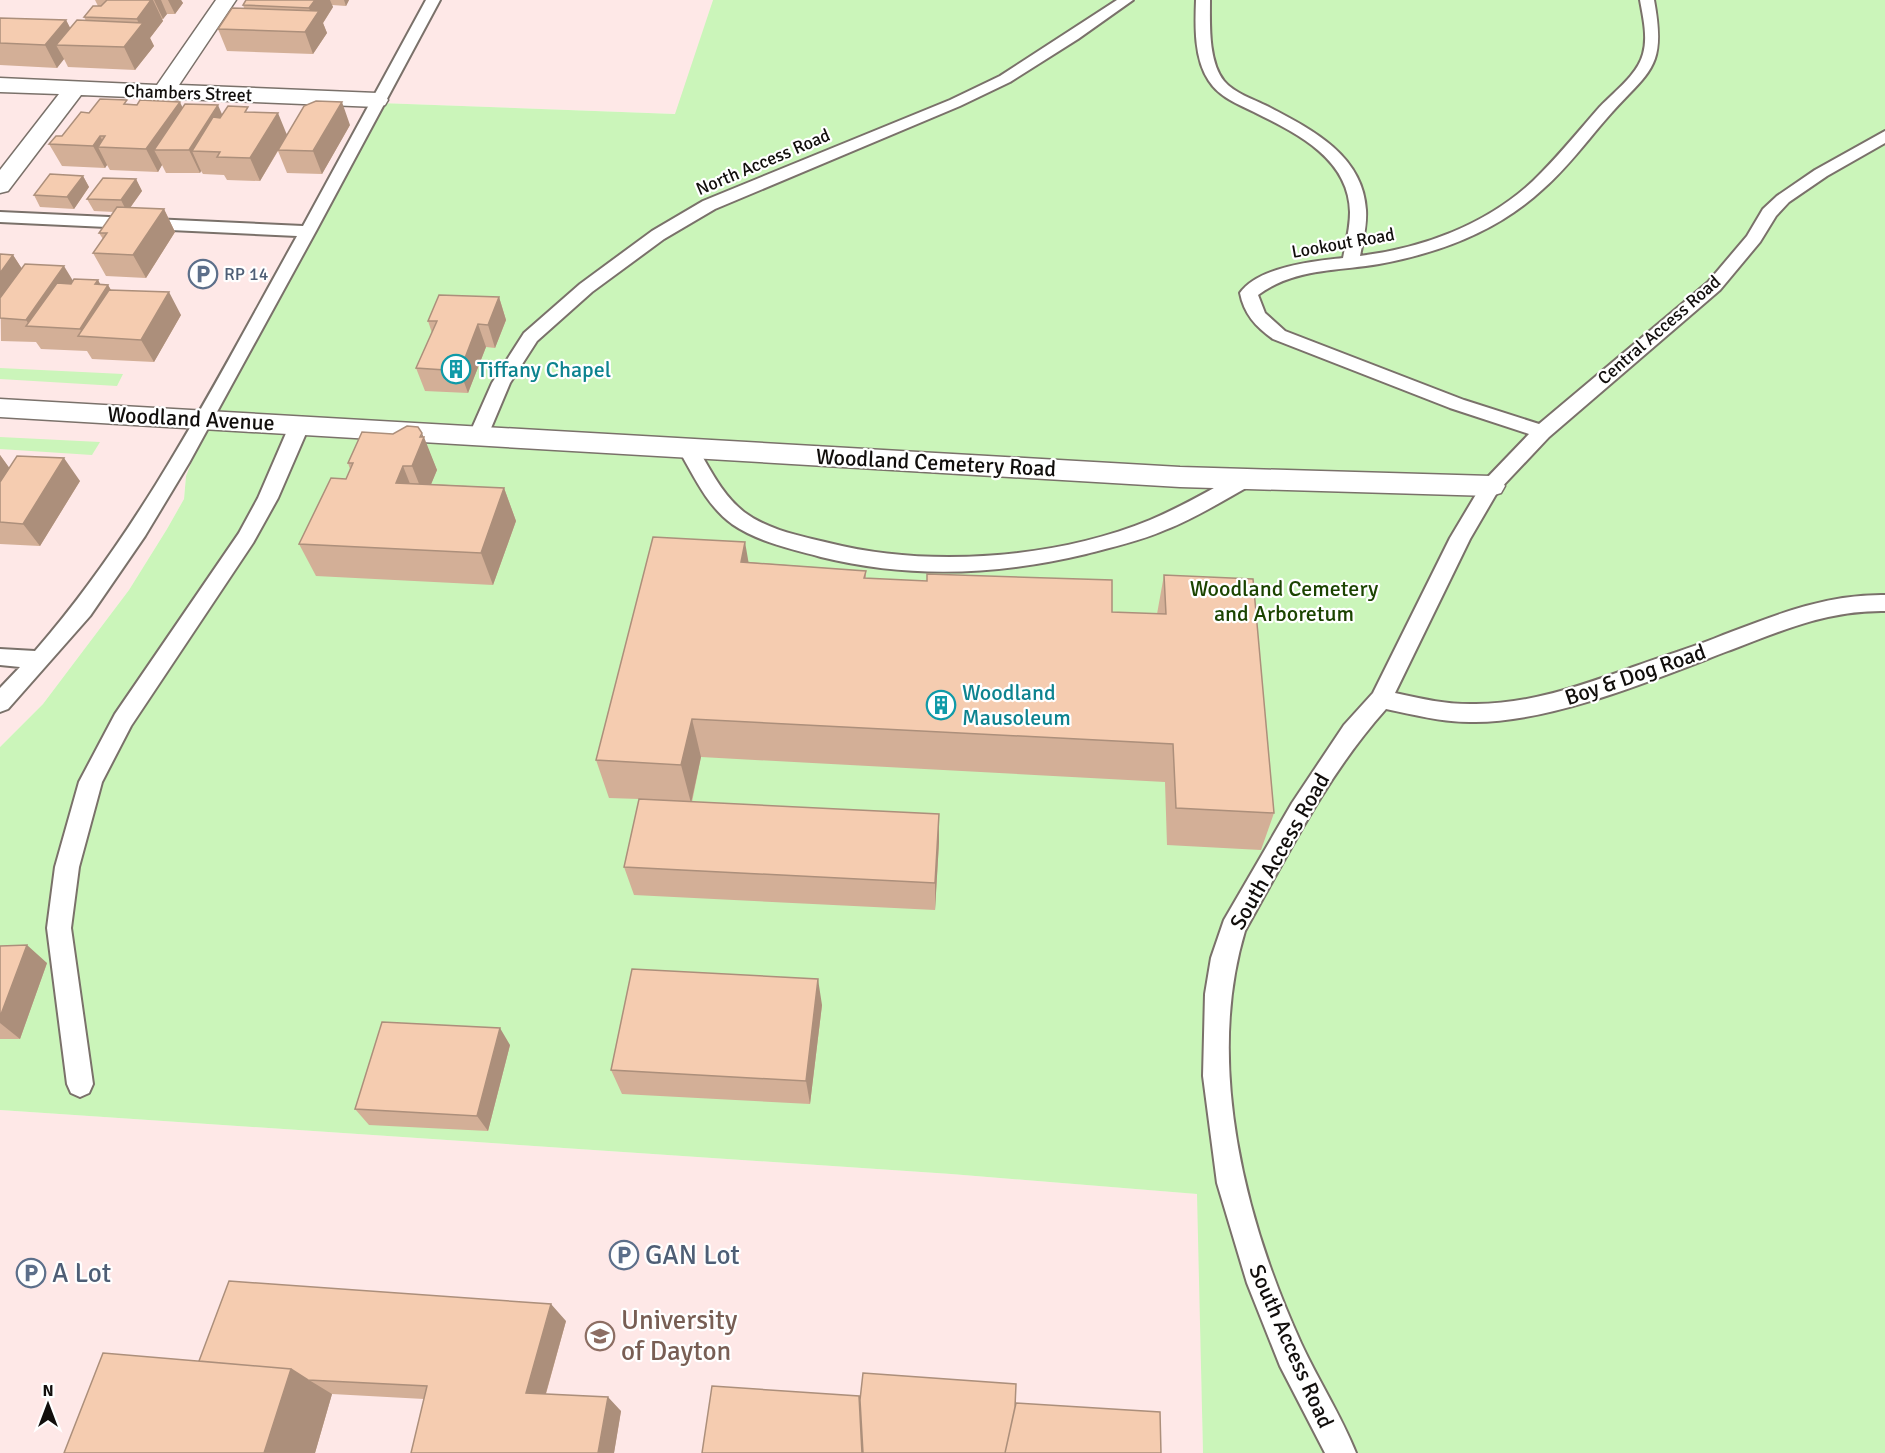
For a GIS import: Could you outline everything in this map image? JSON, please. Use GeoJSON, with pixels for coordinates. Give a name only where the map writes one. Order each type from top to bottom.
{"type":"FeatureCollection","features":[{"type":"Feature","properties":{"kind":"street"},"geometry":{"type":"LineString","coordinates":[[163,92],[226,0]]}},
{"type":"Feature","properties":{"kind":"street","name":"Chambers Street"},"geometry":{"type":"LineString","coordinates":[[0,85],[377,100]]}},
{"type":"Feature","properties":{"kind":"street"},"geometry":{"type":"LineString","coordinates":[[0,186],[75,88]]}},
{"type":"Feature","properties":{"kind":"street","name":"Woodland Avenue"},"geometry":{"type":"LineString","coordinates":[[0,408],[381,429]]}},
{"type":"Feature","properties":{"kind":"street","name":"Woodland Cemetery Road"},"geometry":{"type":"LineString","coordinates":[[381,429],[1246,479],[1491,486]]}},
{"type":"Feature","properties":{"kind":"lane"},"geometry":{"type":"LineString","coordinates":[[0,703],[83,610],[159,498],[308,231],[433,0]]}},
{"type":"Feature","properties":{"kind":"lane","name":"North Access Road"},"geometry":{"type":"LineString","coordinates":[[479,435],[501,383],[530,337],[586,288],[658,235],[709,205],[955,103],[1005,79],[1055,49],[1126,0]]}},
{"type":"Feature","properties":{"kind":"lane"},"geometry":{"type":"LineString","coordinates":[[1203,0],[1207,53],[1215,79],[1232,94],[1320,144],[1335,156],[1348,172],[1353,182],[1358,207],[1350,264]]}},
{"type":"Feature","properties":{"kind":"lane","name":"Lookout Road"},"geometry":{"type":"LineString","coordinates":[[1542,432],[1458,404],[1279,335],[1260,321],[1251,307],[1249,293],[1259,283],[1285,273],[1394,256],[1432,244],[1475,228],[1514,206],[1557,166],[1615,99],[1631,85],[1651,59],[1653,35],[1647,0]]}},
{"type":"Feature","properties":{"kind":"lane","name":"Central Access Road"},"geometry":{"type":"LineString","coordinates":[[1491,486],[1542,432],[1714,286],[1754,238],[1769,213],[1783,199],[1821,173],[1885,136]]}},
{"type":"Feature","properties":{"kind":"lane"},"geometry":{"type":"LineString","coordinates":[[0,217],[308,231]]}},
{"type":"Feature","properties":{"kind":"lane"},"geometry":{"type":"LineString","coordinates":[[80,1084],[59,928],[67,867],[91,782],[123,720],[246,538],[268,498],[300,424]]}},
{"type":"Feature","properties":{"kind":"lane"},"geometry":{"type":"LineString","coordinates":[[687,447],[721,502],[730,512],[750,525],[828,552],[910,566],[966,566],[1011,562],[1085,547],[1166,522],[1246,479]]}},
{"type":"Feature","properties":{"kind":"lane","name":"South Access Road"},"geometry":{"type":"LineString","coordinates":[[1341,1453],[1291,1355],[1261,1283],[1231,1183],[1216,1076],[1218,994],[1224,958],[1236,921],[1327,766],[1352,731],[1381,699],[1460,538],[1491,486]]}},
{"type":"Feature","properties":{"kind":"lane","name":"Boy & Dog Road"},"geometry":{"type":"LineString","coordinates":[[1381,699],[1465,713],[1533,707],[1577,696],[1798,615],[1880,599]]}},
{"type":"Feature","properties":{"kind":"lane"},"geometry":{"type":"LineString","coordinates":[[0,657],[40,660]]}},
{"type":"Feature","properties":{"kind":"shaded area"},"geometry":{"type":"Polygon","coordinates":[[[0,0],[713,0],[676,114],[380,103],[221,387],[186,476],[184,499],[167,529],[129,590],[43,704],[0,747],[0,0]]]}},
{"type":"Feature","properties":{"kind":"shaded area","name":"University of Dayton"},"geometry":{"type":"Polygon","coordinates":[[[0,1110],[951,1174],[1198,1194],[1203,1453],[0,1453],[0,1110]]]}},
{"type":"Feature","properties":{"kind":"green space","name":"Woodland Cemetery and Arboretum"},"geometry":{"type":"Polygon","coordinates":[[[713,0],[1885,0],[1885,1453],[1203,1453],[1197,1194],[951,1174],[0,1110],[0,747],[43,704],[129,590],[167,529],[184,499],[186,476],[218,394],[380,103],[675,114],[713,0]]]}},
{"type":"Feature","properties":{"kind":"green space"},"geometry":{"type":"Polygon","coordinates":[[[0,368],[123,374],[117,386],[0,379],[0,368]]]}},
{"type":"Feature","properties":{"kind":"green space"},"geometry":{"type":"Polygon","coordinates":[[[0,437],[100,442],[92,455],[0,449],[0,437]]]}},
{"type":"Feature","properties":{"kind":"building"},"geometry":{"type":"Polygon","coordinates":[[[107,0],[151,0],[137,19],[84,17],[93,6],[101,6],[107,0]]]}},
{"type":"Feature","properties":{"kind":"building"},"geometry":{"type":"Polygon","coordinates":[[[246,0],[315,0],[309,8],[243,5],[246,0]]]}},
{"type":"Feature","properties":{"kind":"building"},"geometry":{"type":"Polygon","coordinates":[[[232,8],[319,11],[305,32],[218,29],[232,8]]]}},
{"type":"Feature","properties":{"kind":"building"},"geometry":{"type":"Polygon","coordinates":[[[0,18],[66,20],[45,45],[0,43],[0,18]]]}},
{"type":"Feature","properties":{"kind":"building"},"geometry":{"type":"Polygon","coordinates":[[[77,20],[143,23],[124,47],[56,45],[77,20]]]}},
{"type":"Feature","properties":{"kind":"building"},"geometry":{"type":"Polygon","coordinates":[[[100,99],[127,100],[124,104],[137,105],[140,100],[180,102],[146,149],[98,147],[105,136],[100,136],[93,146],[49,144],[56,136],[62,136],[81,112],[89,113],[100,99]]]}},
{"type":"Feature","properties":{"kind":"building"},"geometry":{"type":"Polygon","coordinates":[[[316,101],[342,102],[313,151],[278,150],[304,106],[316,101]]]}},
{"type":"Feature","properties":{"kind":"building"},"geometry":{"type":"Polygon","coordinates":[[[185,104],[218,105],[189,150],[154,150],[185,104]]]}},
{"type":"Feature","properties":{"kind":"building"},"geometry":{"type":"Polygon","coordinates":[[[228,106],[248,107],[245,112],[278,113],[250,158],[217,157],[220,152],[192,151],[213,117],[220,118],[228,106]]]}},
{"type":"Feature","properties":{"kind":"building"},"geometry":{"type":"Polygon","coordinates":[[[50,174],[83,176],[67,197],[34,195],[50,174]]]}},
{"type":"Feature","properties":{"kind":"building"},"geometry":{"type":"Polygon","coordinates":[[[103,178],[136,179],[121,200],[87,199],[103,178]]]}},
{"type":"Feature","properties":{"kind":"building"},"geometry":{"type":"Polygon","coordinates":[[[117,207],[164,209],[133,255],[93,253],[107,233],[99,233],[117,207]]]}},
{"type":"Feature","properties":{"kind":"building"},"geometry":{"type":"Polygon","coordinates":[[[0,254],[13,255],[0,273],[0,254]]]}},
{"type":"Feature","properties":{"kind":"building"},"geometry":{"type":"Polygon","coordinates":[[[25,264],[64,266],[26,320],[0,318],[0,298],[25,264]]]}},
{"type":"Feature","properties":{"kind":"building"},"geometry":{"type":"Polygon","coordinates":[[[74,279],[98,280],[95,284],[108,285],[80,329],[26,326],[57,283],[71,284],[74,279]]]}},
{"type":"Feature","properties":{"kind":"building"},"geometry":{"type":"Polygon","coordinates":[[[109,290],[169,292],[141,340],[78,336],[109,290]]]}},
{"type":"Feature","properties":{"kind":"building"},"geometry":{"type":"Polygon","coordinates":[[[439,295],[499,297],[488,325],[478,324],[460,371],[416,368],[437,321],[428,321],[439,295]]]}},
{"type":"Feature","properties":{"kind":"building"},"geometry":{"type":"Polygon","coordinates":[[[407,426],[418,427],[422,433],[420,437],[424,437],[412,466],[403,466],[396,483],[504,488],[481,553],[299,544],[331,478],[346,479],[353,463],[348,463],[362,432],[393,434],[407,426]]]}},
{"type":"Feature","properties":{"kind":"building"},"geometry":{"type":"Polygon","coordinates":[[[17,456],[64,458],[23,524],[0,522],[0,482],[17,456]]]}},
{"type":"Feature","properties":{"kind":"building","name":"Woodland Mausoleum"},"geometry":{"type":"Polygon","coordinates":[[[653,537],[745,542],[741,562],[866,571],[864,578],[927,581],[927,574],[1112,580],[1112,612],[1166,614],[1164,575],[1253,579],[1274,813],[1176,808],[1173,744],[692,719],[681,765],[596,760],[653,537]]]}},
{"type":"Feature","properties":{"kind":"building"},"geometry":{"type":"Polygon","coordinates":[[[639,799],[939,814],[935,883],[624,867],[639,799]]]}},
{"type":"Feature","properties":{"kind":"building"},"geometry":{"type":"Polygon","coordinates":[[[27,945],[0,1017],[0,946],[27,945]]]}},
{"type":"Feature","properties":{"kind":"building"},"geometry":{"type":"Polygon","coordinates":[[[632,969],[818,979],[806,1081],[611,1070],[632,969]]]}},
{"type":"Feature","properties":{"kind":"building"},"geometry":{"type":"Polygon","coordinates":[[[382,1022],[500,1028],[477,1116],[355,1109],[382,1022]]]}},
{"type":"Feature","properties":{"kind":"building"},"geometry":{"type":"Polygon","coordinates":[[[229,1281],[551,1304],[526,1393],[608,1397],[598,1453],[411,1453],[427,1386],[308,1380],[291,1369],[199,1361],[229,1281]]]}},
{"type":"Feature","properties":{"kind":"building"},"geometry":{"type":"Polygon","coordinates":[[[103,1353],[291,1369],[264,1453],[64,1453],[103,1353]]]}},
{"type":"Feature","properties":{"kind":"building"},"geometry":{"type":"Polygon","coordinates":[[[863,1373],[1016,1384],[1015,1407],[1005,1453],[863,1453],[860,1400],[863,1373]]]}},
{"type":"Feature","properties":{"kind":"building"},"geometry":{"type":"Polygon","coordinates":[[[712,1386],[859,1396],[862,1453],[702,1453],[712,1386]]]}},
{"type":"Feature","properties":{"kind":"building"},"geometry":{"type":"Polygon","coordinates":[[[1016,1403],[1160,1412],[1161,1453],[1005,1453],[1016,1403]]]}},
{"type":"Feature","properties":{"kind":"place","name":"RP 14"},"geometry":{"type":"Point","coordinates":[203,274]}},
{"type":"Feature","properties":{"kind":"place","name":"Tiffany Chapel"},"geometry":{"type":"Point","coordinates":[456,369]}},
{"type":"Feature","properties":{"kind":"place","name":"Woodland Mausoleum"},"geometry":{"type":"Point","coordinates":[941,705]}},
{"type":"Feature","properties":{"kind":"place","name":"GAN Lot"},"geometry":{"type":"Point","coordinates":[624,1255]}},
{"type":"Feature","properties":{"kind":"place","name":"A Lot"},"geometry":{"type":"Point","coordinates":[31,1273]}},
{"type":"Feature","properties":{"kind":"place","name":"University of Dayton"},"geometry":{"type":"Point","coordinates":[600,1336]}}]}
